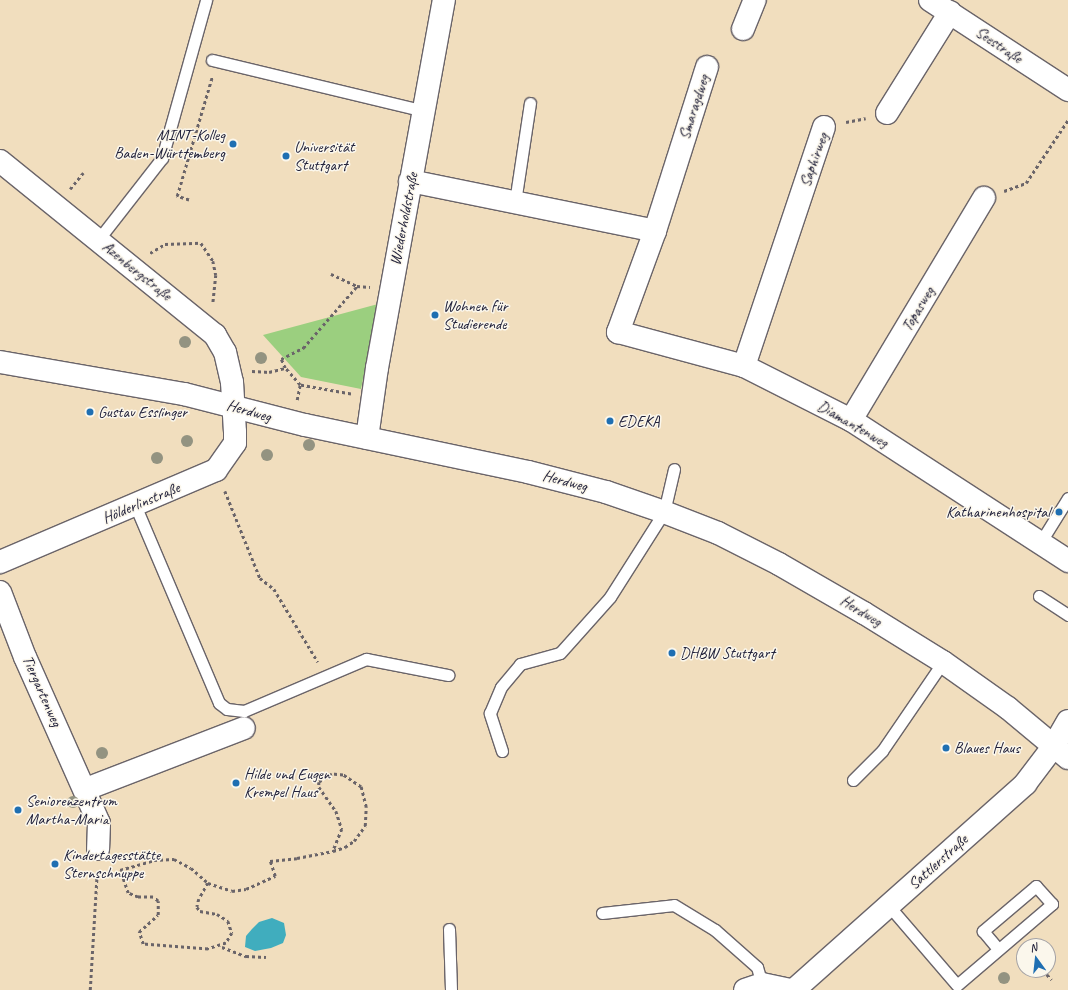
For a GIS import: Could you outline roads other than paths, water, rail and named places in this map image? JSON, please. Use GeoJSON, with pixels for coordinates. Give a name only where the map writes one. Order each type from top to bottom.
{"type":"FeatureCollection","features":[{"type":"Feature","properties":{"kind":"street","name":"Wiederholdstraße"},"geometry":{"type":"LineString","coordinates":[[367,438],[371,399],[410,181],[425,111],[444,0]]}},
{"type":"Feature","properties":{"kind":"street"},"geometry":{"type":"LineString","coordinates":[[743,29],[755,0]]}},
{"type":"Feature","properties":{"kind":"street","name":"Seestraße"},"geometry":{"type":"LineString","coordinates":[[930,0],[1068,90]]}},
{"type":"Feature","properties":{"kind":"street"},"geometry":{"type":"LineString","coordinates":[[887,113],[950,12]]}},
{"type":"Feature","properties":{"kind":"street","name":"Smaragdweg"},"geometry":{"type":"LineString","coordinates":[[618,332],[655,231],[707,67]]}},
{"type":"Feature","properties":{"kind":"street","name":"Saphirweg"},"geometry":{"type":"LineString","coordinates":[[744,366],[824,127]]}},
{"type":"Feature","properties":{"kind":"street","name":"Azenbergstraße"},"geometry":{"type":"LineString","coordinates":[[0,161],[215,335],[225,352],[235,406]]}},
{"type":"Feature","properties":{"kind":"street"},"geometry":{"type":"LineString","coordinates":[[410,181],[655,231]]}},
{"type":"Feature","properties":{"kind":"street","name":"Topasweg"},"geometry":{"type":"LineString","coordinates":[[851,420],[984,198]]}},
{"type":"Feature","properties":{"kind":"street","name":"Diamantenweg"},"geometry":{"type":"LineString","coordinates":[[618,332],[744,366],[851,420],[1068,561]]}},
{"type":"Feature","properties":{"kind":"street","name":"Herdweg"},"geometry":{"type":"LineString","coordinates":[[0,362],[150,388],[235,406],[254,413],[528,472],[606,492],[664,512],[718,533],[779,564],[943,662],[1008,708],[1061,752]]}},
{"type":"Feature","properties":{"kind":"street","name":"Hölderlinstraße"},"geometry":{"type":"LineString","coordinates":[[0,562],[216,470],[235,443],[235,406]]}},
{"type":"Feature","properties":{"kind":"street","name":"Tiergartenweg"},"geometry":{"type":"LineString","coordinates":[[0,592],[25,657],[86,789],[99,823],[98,849]]}},
{"type":"Feature","properties":{"kind":"street","name":"Sattlerstraße"},"geometry":{"type":"LineString","coordinates":[[794,990],[1061,752],[1068,721]]}},
{"type":"Feature","properties":{"kind":"street"},"geometry":{"type":"LineString","coordinates":[[86,789],[244,728]]}},
{"type":"Feature","properties":{"kind":"street"},"geometry":{"type":"LineString","coordinates":[[754,987],[790,990]]}},
{"type":"Feature","properties":{"kind":"lane"},"geometry":{"type":"LineString","coordinates":[[98,240],[162,158],[206,0]]}},
{"type":"Feature","properties":{"kind":"lane"},"geometry":{"type":"LineString","coordinates":[[214,61],[425,111]]}},
{"type":"Feature","properties":{"kind":"lane"},"geometry":{"type":"LineString","coordinates":[[514,202],[530,103]]}},
{"type":"Feature","properties":{"kind":"lane"},"geometry":{"type":"LineString","coordinates":[[502,751],[490,713],[501,686],[520,664],[560,653],[610,597],[664,512],[674,469]]}},
{"type":"Feature","properties":{"kind":"lane"},"geometry":{"type":"LineString","coordinates":[[1040,543],[1068,498]]}},
{"type":"Feature","properties":{"kind":"lane"},"geometry":{"type":"LineString","coordinates":[[135,505],[219,703],[227,709],[244,711],[366,659],[448,675]]}},
{"type":"Feature","properties":{"kind":"lane"},"geometry":{"type":"LineString","coordinates":[[1040,596],[1068,615]]}},
{"type":"Feature","properties":{"kind":"lane"},"geometry":{"type":"LineString","coordinates":[[853,780],[882,751],[943,662]]}},
{"type":"Feature","properties":{"kind":"lane"},"geometry":{"type":"LineString","coordinates":[[889,906],[957,985],[1052,904],[1036,886],[983,931],[998,949]]}},
{"type":"Feature","properties":{"kind":"lane"},"geometry":{"type":"LineString","coordinates":[[602,913],[674,905],[715,930],[757,967],[754,987]]}},
{"type":"Feature","properties":{"kind":"lane"},"geometry":{"type":"LineString","coordinates":[[449,929],[450,990]]}},
{"type":"Feature","properties":{"kind":"water"},"geometry":{"type":"Polygon","coordinates":[[[272,918],[284,923],[286,935],[283,943],[271,948],[255,951],[245,947],[246,936],[252,929],[259,922],[272,918]]]}},
{"type":"Feature","properties":{"kind":"place","name":"MINT-Kolleg Baden-Württemberg"},"geometry":{"type":"Point","coordinates":[233,144]}},
{"type":"Feature","properties":{"kind":"place","name":"Universität Stuttgart"},"geometry":{"type":"Point","coordinates":[286,156]}},
{"type":"Feature","properties":{"kind":"place","name":"Wohnen für Studierende"},"geometry":{"type":"Point","coordinates":[435,315]}},
{"type":"Feature","properties":{"kind":"place","name":"Gustav Esslinger"},"geometry":{"type":"Point","coordinates":[90,412]}},
{"type":"Feature","properties":{"kind":"place","name":"EDEKA"},"geometry":{"type":"Point","coordinates":[610,421]}},
{"type":"Feature","properties":{"kind":"place","name":"Katharinenhospital"},"geometry":{"type":"Point","coordinates":[1059,512]}},
{"type":"Feature","properties":{"kind":"place","name":"DHBW Stuttgart"},"geometry":{"type":"Point","coordinates":[672,653]}},
{"type":"Feature","properties":{"kind":"place","name":"Blaues Haus"},"geometry":{"type":"Point","coordinates":[946,748]}},
{"type":"Feature","properties":{"kind":"place","name":"Hilde und Eugen Krempel Haus"},"geometry":{"type":"Point","coordinates":[236,783]}},
{"type":"Feature","properties":{"kind":"place","name":"Seniorenzentrum Martha-Maria"},"geometry":{"type":"Point","coordinates":[18,810]}},
{"type":"Feature","properties":{"kind":"place","name":"Kindertagesstätte Sternschnuppe"},"geometry":{"type":"Point","coordinates":[55,864]}}]}
